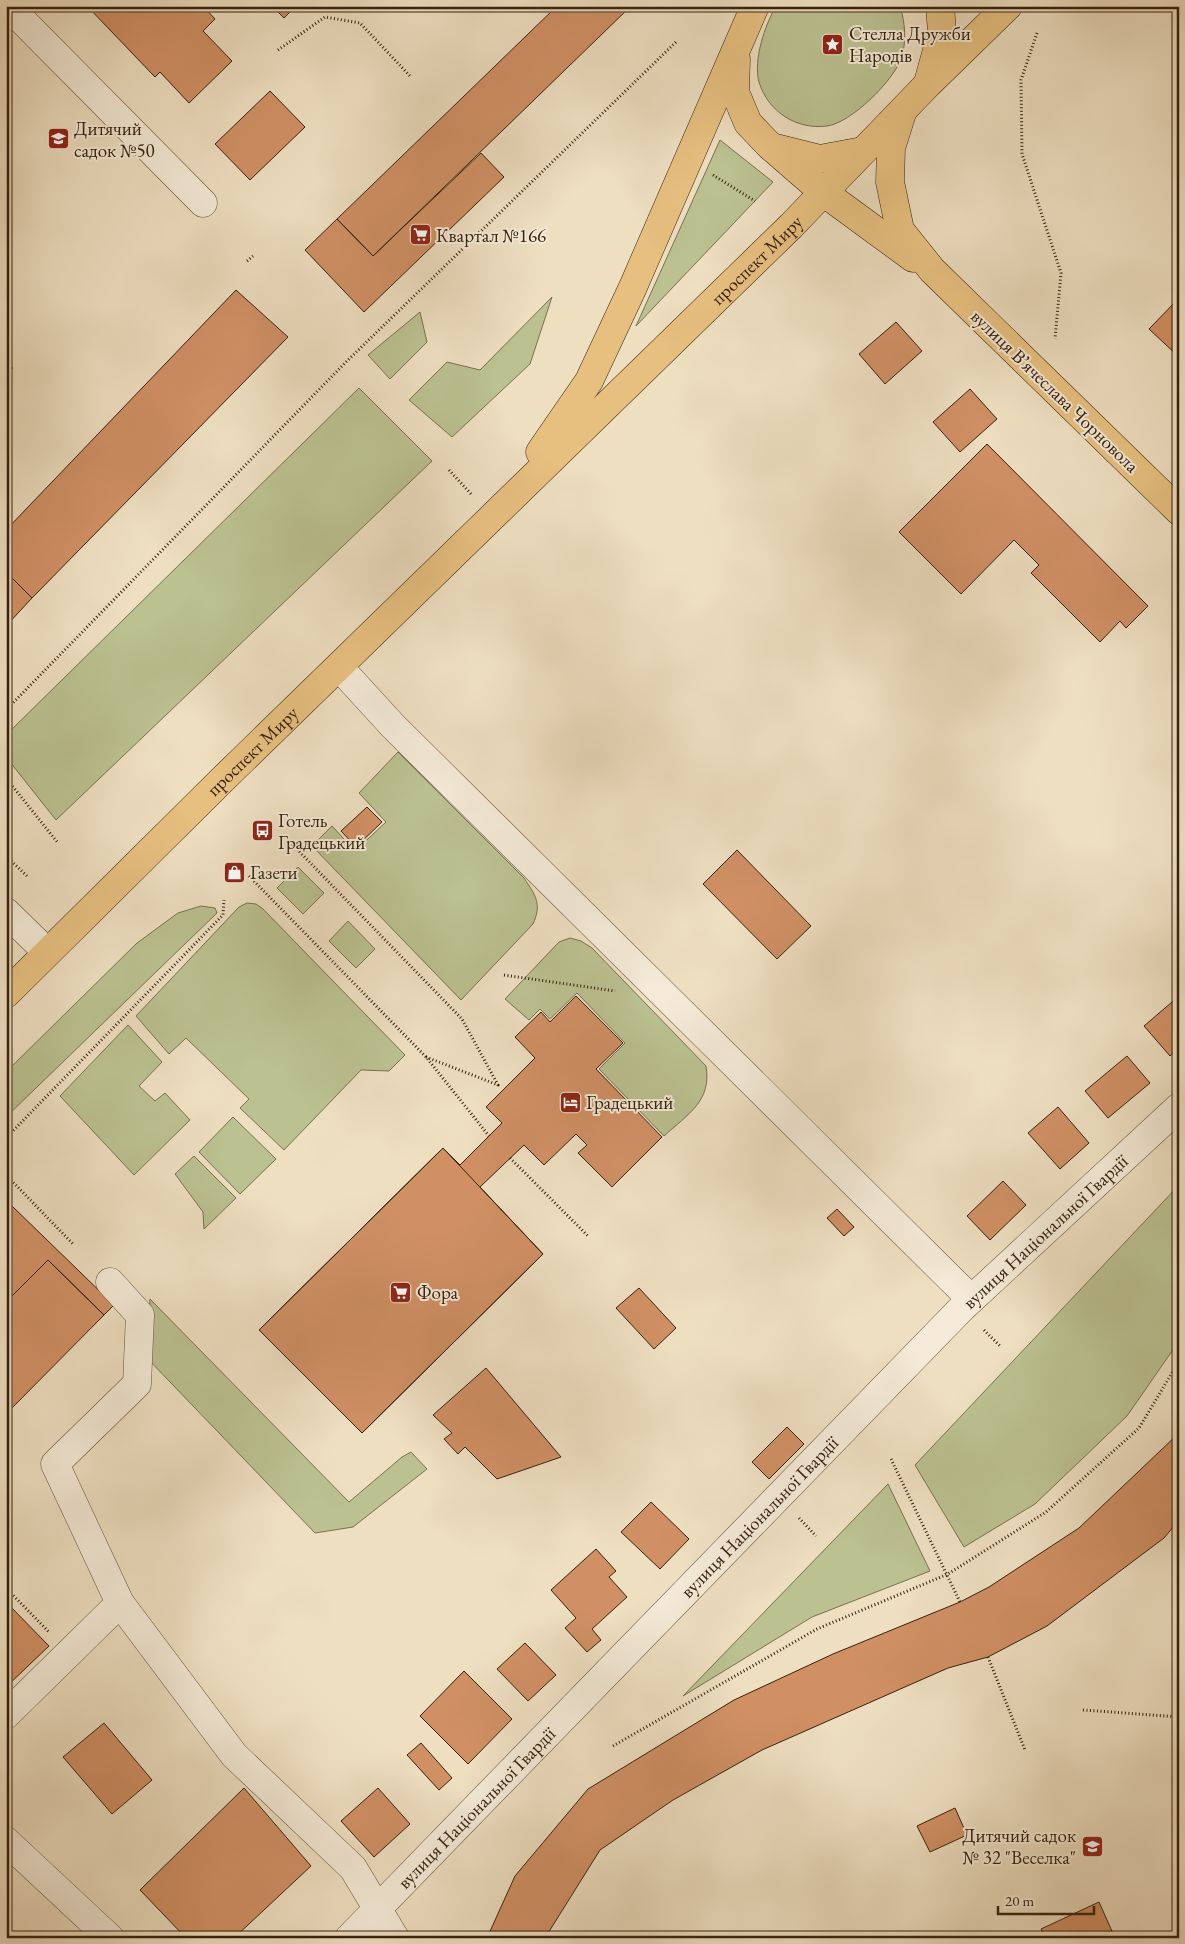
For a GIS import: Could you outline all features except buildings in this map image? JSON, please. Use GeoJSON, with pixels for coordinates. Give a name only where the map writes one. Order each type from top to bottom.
{"type":"FeatureCollection","features":[{"type":"Feature","properties":{"kind":"main road","name":"проспект Миру"},"geometry":{"type":"LineString","coordinates":[[500,509],[589,381],[633,287],[687,158],[737,50],[755,6]]}},
{"type":"Feature","properties":{"kind":"main road"},"geometry":{"type":"LineString","coordinates":[[928,84],[942,32],[940,6]]}},
{"type":"Feature","properties":{"kind":"main road","name":"проспект Миру"},"geometry":{"type":"LineString","coordinates":[[6,994],[823,192],[928,84],[1008,6]]}},
{"type":"Feature","properties":{"kind":"main road","name":"вулиця Вʼячеслава Чорновола"},"geometry":{"type":"LineString","coordinates":[[737,50],[735,92],[748,124],[770,146],[823,192],[873,231],[932,270]]}},
{"type":"Feature","properties":{"kind":"main road","name":"вулиця Вʼячеслава Чорновола"},"geometry":{"type":"LineString","coordinates":[[904,109],[891,148],[890,182],[900,230],[932,270],[1179,511]]}},
{"type":"Feature","properties":{"kind":"main road"},"geometry":{"type":"LineString","coordinates":[[770,146],[820,160],[863,151]]}},
{"type":"Feature","properties":{"kind":"street"},"geometry":{"type":"LineString","coordinates":[[8,6],[203,203]]}},
{"type":"Feature","properties":{"kind":"street"},"geometry":{"type":"LineString","coordinates":[[339,667],[393,726],[971,1299]]}},
{"type":"Feature","properties":{"kind":"street"},"geometry":{"type":"LineString","coordinates":[[6,912],[47,952]]}},
{"type":"Feature","properties":{"kind":"street","name":"вулиця Національної Гвардії"},"geometry":{"type":"LineString","coordinates":[[350,1938],[971,1299],[1179,1107]]}},
{"type":"Feature","properties":{"kind":"street"},"geometry":{"type":"LineString","coordinates":[[110,1282],[140,1315],[137,1384],[55,1464],[120,1603],[234,1756],[353,1868],[377,1912],[395,1938]]}},
{"type":"Feature","properties":{"kind":"street"},"geometry":{"type":"LineString","coordinates":[[6,1715],[120,1603]]}},
{"type":"Feature","properties":{"kind":"street"},"geometry":{"type":"LineString","coordinates":[[6,1841],[110,1938]]}},
{"type":"Feature","properties":{"kind":"path"},"geometry":{"type":"LineString","coordinates":[[278,50],[324,18],[360,23],[411,77]]}},
{"type":"Feature","properties":{"kind":"path"},"geometry":{"type":"LineString","coordinates":[[1037,33],[1021,80],[1022,154],[1060,273],[1055,339]]}},
{"type":"Feature","properties":{"kind":"path"},"geometry":{"type":"LineString","coordinates":[[6,710],[352,356],[676,42]]}},
{"type":"Feature","properties":{"kind":"path"},"geometry":{"type":"LineString","coordinates":[[706,170],[755,201]]}},
{"type":"Feature","properties":{"kind":"path"},"geometry":{"type":"LineString","coordinates":[[247,261],[253,256]]}},
{"type":"Feature","properties":{"kind":"path"},"geometry":{"type":"LineString","coordinates":[[6,778],[58,843]]}},
{"type":"Feature","properties":{"kind":"path"},"geometry":{"type":"LineString","coordinates":[[287,839],[462,1020],[498,1085],[426,1057]]}},
{"type":"Feature","properties":{"kind":"path"},"geometry":{"type":"LineString","coordinates":[[6,856],[28,877]]}},
{"type":"Feature","properties":{"kind":"path"},"geometry":{"type":"LineString","coordinates":[[249,876],[426,1057],[489,1136]]}},
{"type":"Feature","properties":{"kind":"path"},"geometry":{"type":"LineString","coordinates":[[6,1138],[222,915],[224,900]]}},
{"type":"Feature","properties":{"kind":"path"},"geometry":{"type":"LineString","coordinates":[[504,974],[620,991]]}},
{"type":"Feature","properties":{"kind":"path"},"geometry":{"type":"LineString","coordinates":[[510,1158],[589,1237]]}},
{"type":"Feature","properties":{"kind":"path"},"geometry":{"type":"LineString","coordinates":[[6,1175],[73,1244]]}},
{"type":"Feature","properties":{"kind":"path"},"geometry":{"type":"LineString","coordinates":[[613,1746],[817,1629],[948,1574],[1046,1512],[1138,1428],[1179,1361]]}},
{"type":"Feature","properties":{"kind":"path"},"geometry":{"type":"LineString","coordinates":[[891,1459],[960,1602]]}},
{"type":"Feature","properties":{"kind":"path"},"geometry":{"type":"LineString","coordinates":[[6,1588],[52,1635],[56,1629]]}},
{"type":"Feature","properties":{"kind":"path"},"geometry":{"type":"LineString","coordinates":[[988,1657],[1025,1750]]}},
{"type":"Feature","properties":{"kind":"path"},"geometry":{"type":"LineString","coordinates":[[1083,1710],[1179,1717]]}},
{"type":"Feature","properties":{"kind":"green space"},"geometry":{"type":"Polygon","coordinates":[[[776,6],[900,6],[905,32],[904,46],[897,68],[870,100],[837,123],[827,126],[805,125],[785,117],[769,102],[763,93],[758,73],[761,43],[776,6]]]}},
{"type":"Feature","properties":{"kind":"green space"},"geometry":{"type":"Polygon","coordinates":[[[720,140],[773,182],[636,326],[720,140]]]}},
{"type":"Feature","properties":{"kind":"green space"},"geometry":{"type":"Polygon","coordinates":[[[552,297],[530,364],[452,437],[409,400],[447,362],[480,370],[552,297]]]}},
{"type":"Feature","properties":{"kind":"green space"},"geometry":{"type":"Polygon","coordinates":[[[420,312],[427,342],[390,379],[368,355],[420,312]]]}},
{"type":"Feature","properties":{"kind":"green space"},"geometry":{"type":"Polygon","coordinates":[[[359,388],[432,461],[56,820],[6,757],[6,735],[359,388]]]}},
{"type":"Feature","properties":{"kind":"green space"},"geometry":{"type":"Polygon","coordinates":[[[398,752],[524,878],[536,900],[537,911],[533,924],[461,1000],[312,846],[332,826],[355,851],[386,822],[359,793],[398,752]]]}},
{"type":"Feature","properties":{"kind":"green space"},"geometry":{"type":"Polygon","coordinates":[[[298,867],[324,893],[303,914],[277,888],[298,867]]]}},
{"type":"Feature","properties":{"kind":"green space"},"geometry":{"type":"Polygon","coordinates":[[[247,903],[256,904],[263,909],[405,1055],[389,1071],[361,1070],[284,1150],[240,1108],[249,1099],[186,1038],[169,1054],[136,1016],[239,907],[247,903]]]}},
{"type":"Feature","properties":{"kind":"green space"},"geometry":{"type":"Polygon","coordinates":[[[201,906],[215,908],[217,913],[6,1117],[6,1072],[137,943],[178,913],[201,906]]]}},
{"type":"Feature","properties":{"kind":"green space"},"geometry":{"type":"Polygon","coordinates":[[[348,921],[375,949],[356,968],[329,941],[348,921]]]}},
{"type":"Feature","properties":{"kind":"green space"},"geometry":{"type":"Polygon","coordinates":[[[570,938],[581,941],[592,948],[706,1066],[707,1078],[702,1098],[664,1136],[599,1069],[625,1043],[577,993],[550,1019],[540,1009],[529,1020],[505,999],[559,942],[570,938]]]}},
{"type":"Feature","properties":{"kind":"green space"},"geometry":{"type":"Polygon","coordinates":[[[128,1025],[162,1062],[139,1086],[155,1101],[165,1093],[190,1120],[134,1175],[60,1096],[128,1025]]]}},
{"type":"Feature","properties":{"kind":"green space"},"geometry":{"type":"Polygon","coordinates":[[[233,1117],[276,1159],[240,1194],[199,1152],[233,1117]]]}},
{"type":"Feature","properties":{"kind":"green space"},"geometry":{"type":"Polygon","coordinates":[[[194,1156],[236,1198],[204,1229],[203,1212],[175,1174],[194,1156]]]}},
{"type":"Feature","properties":{"kind":"green space"},"geometry":{"type":"Polygon","coordinates":[[[1179,1185],[1179,1341],[1127,1416],[1035,1504],[964,1547],[915,1465],[1179,1185]]]}},
{"type":"Feature","properties":{"kind":"green space"},"geometry":{"type":"Polygon","coordinates":[[[150,1299],[349,1502],[402,1457],[411,1452],[427,1469],[353,1527],[315,1533],[147,1358],[150,1299]]]}},
{"type":"Feature","properties":{"kind":"green space"},"geometry":{"type":"Polygon","coordinates":[[[888,1484],[930,1571],[812,1617],[683,1696],[888,1484]]]}},
{"type":"Feature","properties":{"kind":"place","name":"Стелла Дружби Народiв"},"geometry":{"type":"Point","coordinates":[833,44]}},
{"type":"Feature","properties":{"kind":"place","name":"Дитячий садок №50"},"geometry":{"type":"Point","coordinates":[58,139]}},
{"type":"Feature","properties":{"kind":"place","name":"Квартал №166"},"geometry":{"type":"Point","coordinates":[420,235]}},
{"type":"Feature","properties":{"kind":"place","name":"Готель Градецький"},"geometry":{"type":"Point","coordinates":[262,831]}},
{"type":"Feature","properties":{"kind":"place","name":"Газети"},"geometry":{"type":"Point","coordinates":[234,872]}},
{"type":"Feature","properties":{"kind":"place","name":"Градецький"},"geometry":{"type":"Point","coordinates":[570,1102]}},
{"type":"Feature","properties":{"kind":"place","name":"Фора"},"geometry":{"type":"Point","coordinates":[401,1292]}},
{"type":"Feature","properties":{"kind":"place","name":"Дитячий садок № 32 \"Веселка\""},"geometry":{"type":"Point","coordinates":[1092,1846]}}]}
